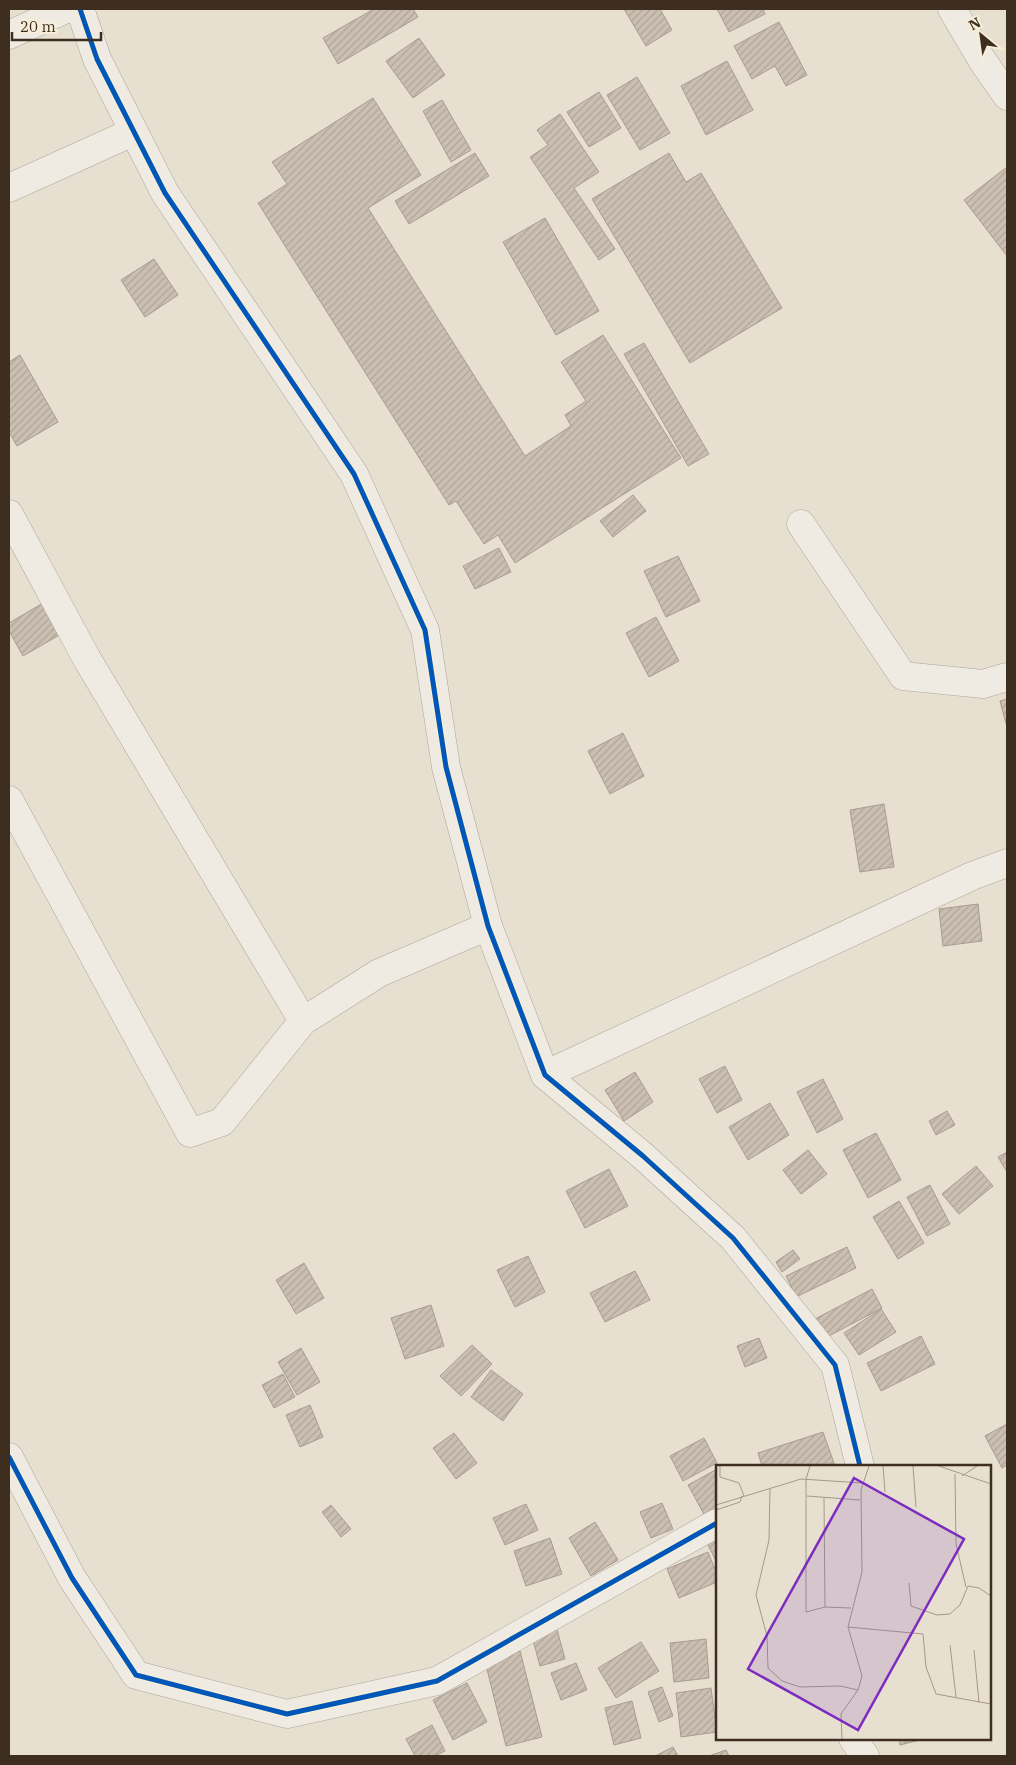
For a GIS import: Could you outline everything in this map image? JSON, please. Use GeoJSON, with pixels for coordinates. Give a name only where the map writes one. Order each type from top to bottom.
{"type":"FeatureCollection","features":[{"type":"Feature","properties":{"kind":"street"},"geometry":{"type":"LineString","coordinates":[[9,34],[66,9]]}},
{"type":"Feature","properties":{"kind":"street"},"geometry":{"type":"LineString","coordinates":[[80,9],[97,59],[165,193],[354,474],[426,630],[446,767],[488,926],[545,1075],[643,1156],[733,1238],[836,1364],[860,1465]]}},
{"type":"Feature","properties":{"kind":"street"},"geometry":{"type":"LineString","coordinates":[[952,9],[982,60],[1007,96]]}},
{"type":"Feature","properties":{"kind":"street"},"geometry":{"type":"LineString","coordinates":[[9,188],[133,132]]}},
{"type":"Feature","properties":{"kind":"street"},"geometry":{"type":"LineString","coordinates":[[9,514],[87,659],[302,1021]]}},
{"type":"Feature","properties":{"kind":"street"},"geometry":{"type":"LineString","coordinates":[[801,524],[903,676],[983,684],[1007,677]]}},
{"type":"Feature","properties":{"kind":"street"},"geometry":{"type":"LineString","coordinates":[[9,800],[190,1133],[222,1122],[302,1021],[379,973],[488,926]]}},
{"type":"Feature","properties":{"kind":"street"},"geometry":{"type":"LineString","coordinates":[[545,1075],[972,876],[1007,863]]}},
{"type":"Feature","properties":{"kind":"street"},"geometry":{"type":"LineString","coordinates":[[9,1457],[72,1578],[136,1675],[287,1714],[437,1681],[716,1524]]}},
{"type":"Feature","properties":{"kind":"street"},"geometry":{"type":"LineString","coordinates":[[854,1740],[865,1756]]}},
{"type":"Feature","properties":{"kind":"building"},"geometry":{"type":"Polygon","coordinates":[[[374,9],[413,9],[418,17],[338,64],[323,38],[374,9]]]}},
{"type":"Feature","properties":{"kind":"building"},"geometry":{"type":"Polygon","coordinates":[[[624,9],[660,9],[672,30],[646,46],[624,9]]]}},
{"type":"Feature","properties":{"kind":"building"},"geometry":{"type":"Polygon","coordinates":[[[717,9],[763,9],[765,14],[729,32],[717,9]]]}},
{"type":"Feature","properties":{"kind":"building"},"geometry":{"type":"Polygon","coordinates":[[[779,22],[807,75],[786,86],[775,66],[752,79],[734,46],[779,22]]]}},
{"type":"Feature","properties":{"kind":"building"},"geometry":{"type":"Polygon","coordinates":[[[419,38],[445,75],[413,98],[386,61],[419,38]]]}},
{"type":"Feature","properties":{"kind":"building"},"geometry":{"type":"Polygon","coordinates":[[[727,61],[753,110],[706,135],[681,86],[727,61]]]}},
{"type":"Feature","properties":{"kind":"building"},"geometry":{"type":"Polygon","coordinates":[[[637,77],[670,133],[640,150],[607,95],[637,77]]]}},
{"type":"Feature","properties":{"kind":"building"},"geometry":{"type":"Polygon","coordinates":[[[599,92],[621,128],[589,147],[567,112],[599,92]]]}},
{"type":"Feature","properties":{"kind":"building"},"geometry":{"type":"Polygon","coordinates":[[[373,98],[421,175],[368,208],[525,456],[571,426],[565,415],[586,401],[561,362],[603,335],[681,458],[515,563],[498,535],[484,544],[456,501],[449,505],[258,203],[287,184],[272,162],[373,98]]]}},
{"type":"Feature","properties":{"kind":"building"},"geometry":{"type":"Polygon","coordinates":[[[442,100],[471,150],[451,162],[423,111],[442,100]]]}},
{"type":"Feature","properties":{"kind":"building"},"geometry":{"type":"Polygon","coordinates":[[[560,114],[599,172],[574,188],[615,249],[599,260],[530,157],[548,145],[537,130],[560,114]]]}},
{"type":"Feature","properties":{"kind":"building"},"geometry":{"type":"Polygon","coordinates":[[[475,153],[489,176],[409,224],[395,201],[475,153]]]}},
{"type":"Feature","properties":{"kind":"building"},"geometry":{"type":"Polygon","coordinates":[[[669,153],[686,182],[701,173],[782,308],[690,363],[592,199],[669,153]]]}},
{"type":"Feature","properties":{"kind":"building"},"geometry":{"type":"Polygon","coordinates":[[[1007,167],[1007,256],[964,200],[1007,167]]]}},
{"type":"Feature","properties":{"kind":"building"},"geometry":{"type":"Polygon","coordinates":[[[545,218],[599,311],[556,335],[503,242],[545,218]]]}},
{"type":"Feature","properties":{"kind":"building"},"geometry":{"type":"Polygon","coordinates":[[[154,259],[178,295],[145,317],[121,280],[154,259]]]}},
{"type":"Feature","properties":{"kind":"building"},"geometry":{"type":"Polygon","coordinates":[[[644,343],[709,454],[688,466],[624,354],[644,343]]]}},
{"type":"Feature","properties":{"kind":"building"},"geometry":{"type":"Polygon","coordinates":[[[20,355],[58,422],[17,446],[9,432],[9,362],[20,355]]]}},
{"type":"Feature","properties":{"kind":"building"},"geometry":{"type":"Polygon","coordinates":[[[633,495],[646,511],[613,537],[600,521],[633,495]]]}},
{"type":"Feature","properties":{"kind":"building"},"geometry":{"type":"Polygon","coordinates":[[[499,548],[511,572],[475,589],[463,566],[499,548]]]}},
{"type":"Feature","properties":{"kind":"building"},"geometry":{"type":"Polygon","coordinates":[[[678,556],[700,601],[666,617],[644,571],[678,556]]]}},
{"type":"Feature","properties":{"kind":"building"},"geometry":{"type":"Polygon","coordinates":[[[50,599],[68,630],[23,656],[9,631],[9,623],[50,599]]]}},
{"type":"Feature","properties":{"kind":"building"},"geometry":{"type":"Polygon","coordinates":[[[656,617],[679,661],[649,677],[626,633],[656,617]]]}},
{"type":"Feature","properties":{"kind":"building"},"geometry":{"type":"Polygon","coordinates":[[[1007,699],[1007,723],[1006,724],[1000,701],[1007,699]]]}},
{"type":"Feature","properties":{"kind":"building"},"geometry":{"type":"Polygon","coordinates":[[[623,733],[644,776],[610,794],[588,751],[623,733]]]}},
{"type":"Feature","properties":{"kind":"building"},"geometry":{"type":"Polygon","coordinates":[[[884,804],[894,867],[860,872],[850,810],[884,804]]]}},
{"type":"Feature","properties":{"kind":"building"},"geometry":{"type":"Polygon","coordinates":[[[978,904],[982,941],[943,946],[939,909],[978,904]]]}},
{"type":"Feature","properties":{"kind":"building"},"geometry":{"type":"Polygon","coordinates":[[[725,1066],[742,1100],[717,1113],[699,1079],[725,1066]]]}},
{"type":"Feature","properties":{"kind":"building"},"geometry":{"type":"Polygon","coordinates":[[[635,1072],[653,1102],[624,1121],[605,1090],[635,1072]]]}},
{"type":"Feature","properties":{"kind":"building"},"geometry":{"type":"Polygon","coordinates":[[[823,1079],[843,1119],[817,1133],[797,1092],[823,1079]]]}},
{"type":"Feature","properties":{"kind":"building"},"geometry":{"type":"Polygon","coordinates":[[[770,1103],[789,1135],[748,1160],[729,1127],[770,1103]]]}},
{"type":"Feature","properties":{"kind":"building"},"geometry":{"type":"Polygon","coordinates":[[[947,1111],[955,1125],[936,1135],[929,1121],[947,1111]]]}},
{"type":"Feature","properties":{"kind":"building"},"geometry":{"type":"Polygon","coordinates":[[[876,1133],[901,1180],[868,1198],[843,1150],[876,1133]]]}},
{"type":"Feature","properties":{"kind":"building"},"geometry":{"type":"Polygon","coordinates":[[[808,1150],[827,1174],[801,1194],[783,1170],[808,1150]]]}},
{"type":"Feature","properties":{"kind":"building"},"geometry":{"type":"Polygon","coordinates":[[[1007,1152],[1007,1172],[998,1157],[1007,1152]]]}},
{"type":"Feature","properties":{"kind":"building"},"geometry":{"type":"Polygon","coordinates":[[[976,1166],[993,1186],[959,1214],[942,1194],[976,1166]]]}},
{"type":"Feature","properties":{"kind":"building"},"geometry":{"type":"Polygon","coordinates":[[[609,1169],[628,1206],[585,1228],[566,1191],[609,1169]]]}},
{"type":"Feature","properties":{"kind":"building"},"geometry":{"type":"Polygon","coordinates":[[[930,1185],[950,1224],[927,1236],[907,1197],[930,1185]]]}},
{"type":"Feature","properties":{"kind":"building"},"geometry":{"type":"Polygon","coordinates":[[[899,1201],[924,1243],[898,1259],[873,1217],[899,1201]]]}},
{"type":"Feature","properties":{"kind":"building"},"geometry":{"type":"Polygon","coordinates":[[[847,1247],[856,1268],[796,1297],[786,1276],[847,1247]]]}},
{"type":"Feature","properties":{"kind":"building"},"geometry":{"type":"Polygon","coordinates":[[[793,1250],[800,1259],[782,1272],[776,1262],[793,1250]]]}},
{"type":"Feature","properties":{"kind":"building"},"geometry":{"type":"Polygon","coordinates":[[[528,1256],[545,1292],[515,1307],[497,1270],[528,1256]]]}},
{"type":"Feature","properties":{"kind":"building"},"geometry":{"type":"Polygon","coordinates":[[[304,1263],[324,1298],[296,1314],[276,1280],[304,1263]]]}},
{"type":"Feature","properties":{"kind":"building"},"geometry":{"type":"Polygon","coordinates":[[[635,1271],[650,1300],[605,1322],[590,1293],[635,1271]]]}},
{"type":"Feature","properties":{"kind":"building"},"geometry":{"type":"Polygon","coordinates":[[[872,1289],[882,1308],[825,1338],[815,1319],[872,1289]]]}},
{"type":"Feature","properties":{"kind":"building"},"geometry":{"type":"Polygon","coordinates":[[[431,1305],[444,1346],[405,1359],[391,1318],[431,1305]]]}},
{"type":"Feature","properties":{"kind":"building"},"geometry":{"type":"Polygon","coordinates":[[[881,1309],[896,1332],[859,1355],[844,1333],[881,1309]]]}},
{"type":"Feature","properties":{"kind":"building"},"geometry":{"type":"Polygon","coordinates":[[[921,1336],[935,1364],[881,1391],[867,1363],[921,1336]]]}},
{"type":"Feature","properties":{"kind":"building"},"geometry":{"type":"Polygon","coordinates":[[[759,1338],[767,1358],[745,1367],[737,1346],[759,1338]]]}},
{"type":"Feature","properties":{"kind":"building"},"geometry":{"type":"Polygon","coordinates":[[[472,1345],[492,1364],[461,1396],[440,1376],[472,1345]]]}},
{"type":"Feature","properties":{"kind":"building"},"geometry":{"type":"Polygon","coordinates":[[[301,1348],[320,1382],[297,1395],[278,1362],[301,1348]]]}},
{"type":"Feature","properties":{"kind":"building"},"geometry":{"type":"Polygon","coordinates":[[[491,1370],[523,1394],[503,1421],[471,1397],[491,1370]]]}},
{"type":"Feature","properties":{"kind":"building"},"geometry":{"type":"Polygon","coordinates":[[[283,1374],[295,1397],[274,1408],[262,1385],[283,1374]]]}},
{"type":"Feature","properties":{"kind":"building"},"geometry":{"type":"Polygon","coordinates":[[[310,1405],[323,1437],[300,1447],[286,1415],[310,1405]]]}},
{"type":"Feature","properties":{"kind":"building"},"geometry":{"type":"Polygon","coordinates":[[[1007,1424],[1007,1465],[1002,1468],[985,1436],[1007,1424]]]}},
{"type":"Feature","properties":{"kind":"building"},"geometry":{"type":"Polygon","coordinates":[[[823,1432],[835,1465],[762,1465],[758,1453],[823,1432]]]}},
{"type":"Feature","properties":{"kind":"building"},"geometry":{"type":"Polygon","coordinates":[[[454,1433],[477,1463],[456,1479],[433,1448],[454,1433]]]}},
{"type":"Feature","properties":{"kind":"building"},"geometry":{"type":"Polygon","coordinates":[[[704,1438],[717,1463],[683,1481],[670,1456],[704,1438]]]}},
{"type":"Feature","properties":{"kind":"building"},"geometry":{"type":"Polygon","coordinates":[[[716,1470],[716,1510],[705,1516],[688,1485],[716,1470]]]}},
{"type":"Feature","properties":{"kind":"building"},"geometry":{"type":"Polygon","coordinates":[[[662,1503],[673,1529],[651,1538],[640,1512],[662,1503]]]}},
{"type":"Feature","properties":{"kind":"building"},"geometry":{"type":"Polygon","coordinates":[[[526,1504],[538,1530],[505,1545],[493,1518],[526,1504]]]}},
{"type":"Feature","properties":{"kind":"building"},"geometry":{"type":"Polygon","coordinates":[[[331,1505],[351,1529],[341,1537],[322,1512],[331,1505]]]}},
{"type":"Feature","properties":{"kind":"building"},"geometry":{"type":"Polygon","coordinates":[[[716,1521],[716,1561],[700,1529],[716,1521]]]}},
{"type":"Feature","properties":{"kind":"building"},"geometry":{"type":"Polygon","coordinates":[[[595,1522],[618,1560],[591,1576],[569,1538],[595,1522]]]}},
{"type":"Feature","properties":{"kind":"building"},"geometry":{"type":"Polygon","coordinates":[[[550,1538],[562,1574],[526,1586],[514,1551],[550,1538]]]}},
{"type":"Feature","properties":{"kind":"building"},"geometry":{"type":"Polygon","coordinates":[[[708,1552],[716,1572],[716,1582],[679,1598],[667,1569],[708,1552]]]}},
{"type":"Feature","properties":{"kind":"building"},"geometry":{"type":"Polygon","coordinates":[[[555,1622],[565,1659],[540,1666],[530,1629],[555,1622]]]}},
{"type":"Feature","properties":{"kind":"building"},"geometry":{"type":"Polygon","coordinates":[[[706,1639],[709,1678],[674,1682],[670,1643],[706,1639]]]}},
{"type":"Feature","properties":{"kind":"building"},"geometry":{"type":"Polygon","coordinates":[[[641,1642],[659,1671],[616,1698],[598,1668],[641,1642]]]}},
{"type":"Feature","properties":{"kind":"building"},"geometry":{"type":"Polygon","coordinates":[[[520,1651],[542,1737],[506,1746],[485,1661],[520,1651]]]}},
{"type":"Feature","properties":{"kind":"building"},"geometry":{"type":"Polygon","coordinates":[[[576,1663],[587,1690],[561,1700],[551,1673],[576,1663]]]}},
{"type":"Feature","properties":{"kind":"building"},"geometry":{"type":"Polygon","coordinates":[[[467,1683],[487,1722],[453,1740],[433,1700],[467,1683]]]}},
{"type":"Feature","properties":{"kind":"building"},"geometry":{"type":"Polygon","coordinates":[[[662,1687],[673,1716],[659,1722],[648,1692],[662,1687]]]}},
{"type":"Feature","properties":{"kind":"building"},"geometry":{"type":"Polygon","coordinates":[[[711,1688],[716,1732],[681,1737],[676,1693],[711,1688]]]}},
{"type":"Feature","properties":{"kind":"building"},"geometry":{"type":"Polygon","coordinates":[[[632,1701],[641,1738],[614,1745],[605,1708],[632,1701]]]}},
{"type":"Feature","properties":{"kind":"building"},"geometry":{"type":"Polygon","coordinates":[[[432,1725],[445,1751],[435,1756],[415,1756],[406,1739],[432,1725]]]}},
{"type":"Feature","properties":{"kind":"building"},"geometry":{"type":"Polygon","coordinates":[[[899,1740],[920,1740],[900,1745],[899,1740]]]}},
{"type":"Feature","properties":{"kind":"building"},"geometry":{"type":"Polygon","coordinates":[[[673,1747],[678,1756],[655,1756],[673,1747]]]}},
{"type":"Feature","properties":{"kind":"building"},"geometry":{"type":"Polygon","coordinates":[[[726,1750],[729,1756],[709,1756],[726,1750]]]}},
{"type":"Feature","properties":{"kind":"cycle path"},"geometry":{"type":"LineString","coordinates":[[80,9],[97,59],[165,193],[354,474],[425,630],[446,767],[488,926],[545,1075],[643,1156],[733,1238],[835,1365],[860,1465]]}},
{"type":"Feature","properties":{"kind":"cycle path"},"geometry":{"type":"LineString","coordinates":[[9,1457],[72,1578],[136,1675],[287,1714],[437,1681],[716,1524]]}}]}
